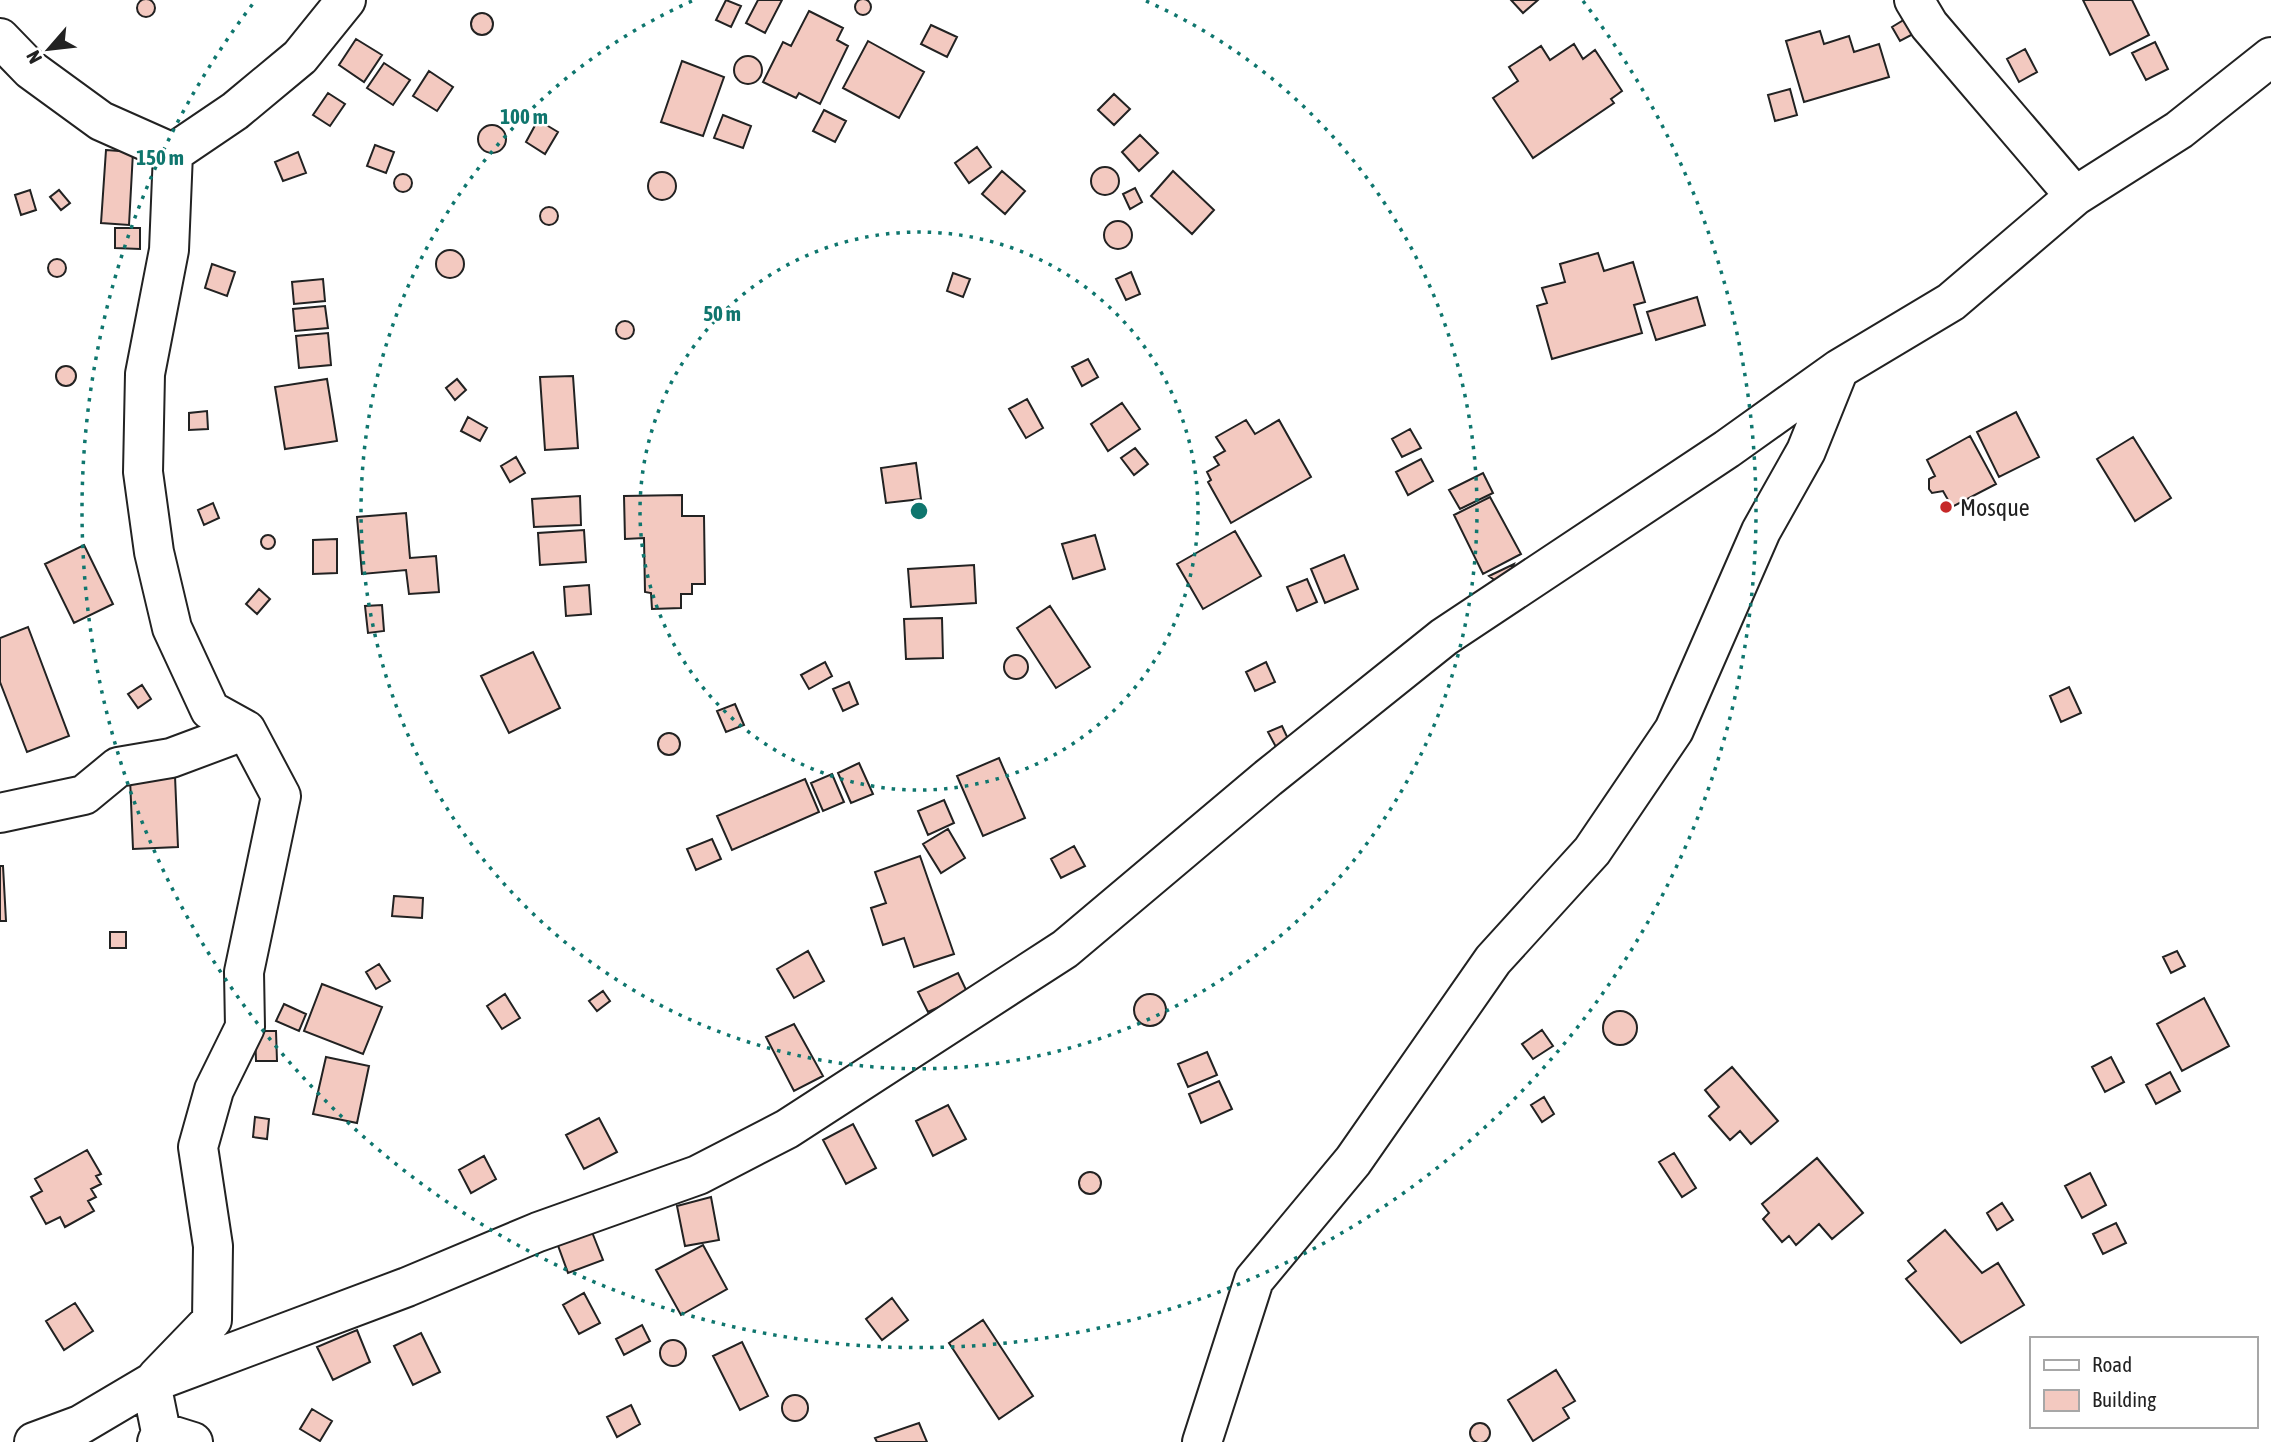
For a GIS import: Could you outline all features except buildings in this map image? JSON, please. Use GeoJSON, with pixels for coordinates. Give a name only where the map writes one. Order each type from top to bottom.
{"type":"FeatureCollection","features":[{"type":"Feature","properties":{"kind":"street"},"geometry":{"type":"LineString","coordinates":[[173,153],[235,111],[300,57],[346,0]]}},
{"type":"Feature","properties":{"kind":"street"},"geometry":{"type":"LineString","coordinates":[[1914,0],[1929,25],[2075,196]]}},
{"type":"Feature","properties":{"kind":"street"},"geometry":{"type":"LineString","coordinates":[[0,38],[31,70],[101,121],[173,153]]}},
{"type":"Feature","properties":{"kind":"street"},"geometry":{"type":"LineString","coordinates":[[34,1442],[80,1425],[151,1383],[407,1287],[538,1232],[698,1175],[787,1129],[1065,949],[1268,778],[1444,637],[1727,449],[1839,369],[1951,302],[2075,196],[2179,130],[2271,57]]}},
{"type":"Feature","properties":{"kind":"street"},"geometry":{"type":"LineString","coordinates":[[151,1383],[212,1320],[213,1246],[198,1147],[214,1090],[245,1027],[244,972],[281,796],[246,730],[210,710],[172,628],[154,552],[143,472],[145,374],[169,250],[173,153]]}},
{"type":"Feature","properties":{"kind":"street"},"geometry":{"type":"LineString","coordinates":[[1202,1442],[1254,1280],[1353,1161],[1493,960],[1592,851],[1674,730],[1761,531],[1806,451],[1839,369]]}},
{"type":"Feature","properties":{"kind":"street"},"geometry":{"type":"LineString","coordinates":[[0,813],[84,795],[118,767],[171,758],[246,730]]}},
{"type":"Feature","properties":{"kind":"street"},"geometry":{"type":"LineString","coordinates":[[151,1383],[170,1439]]}},
{"type":"Feature","properties":{"kind":"place","name":"Mosque"},"geometry":{"type":"Point","coordinates":[1946,507]}}]}
